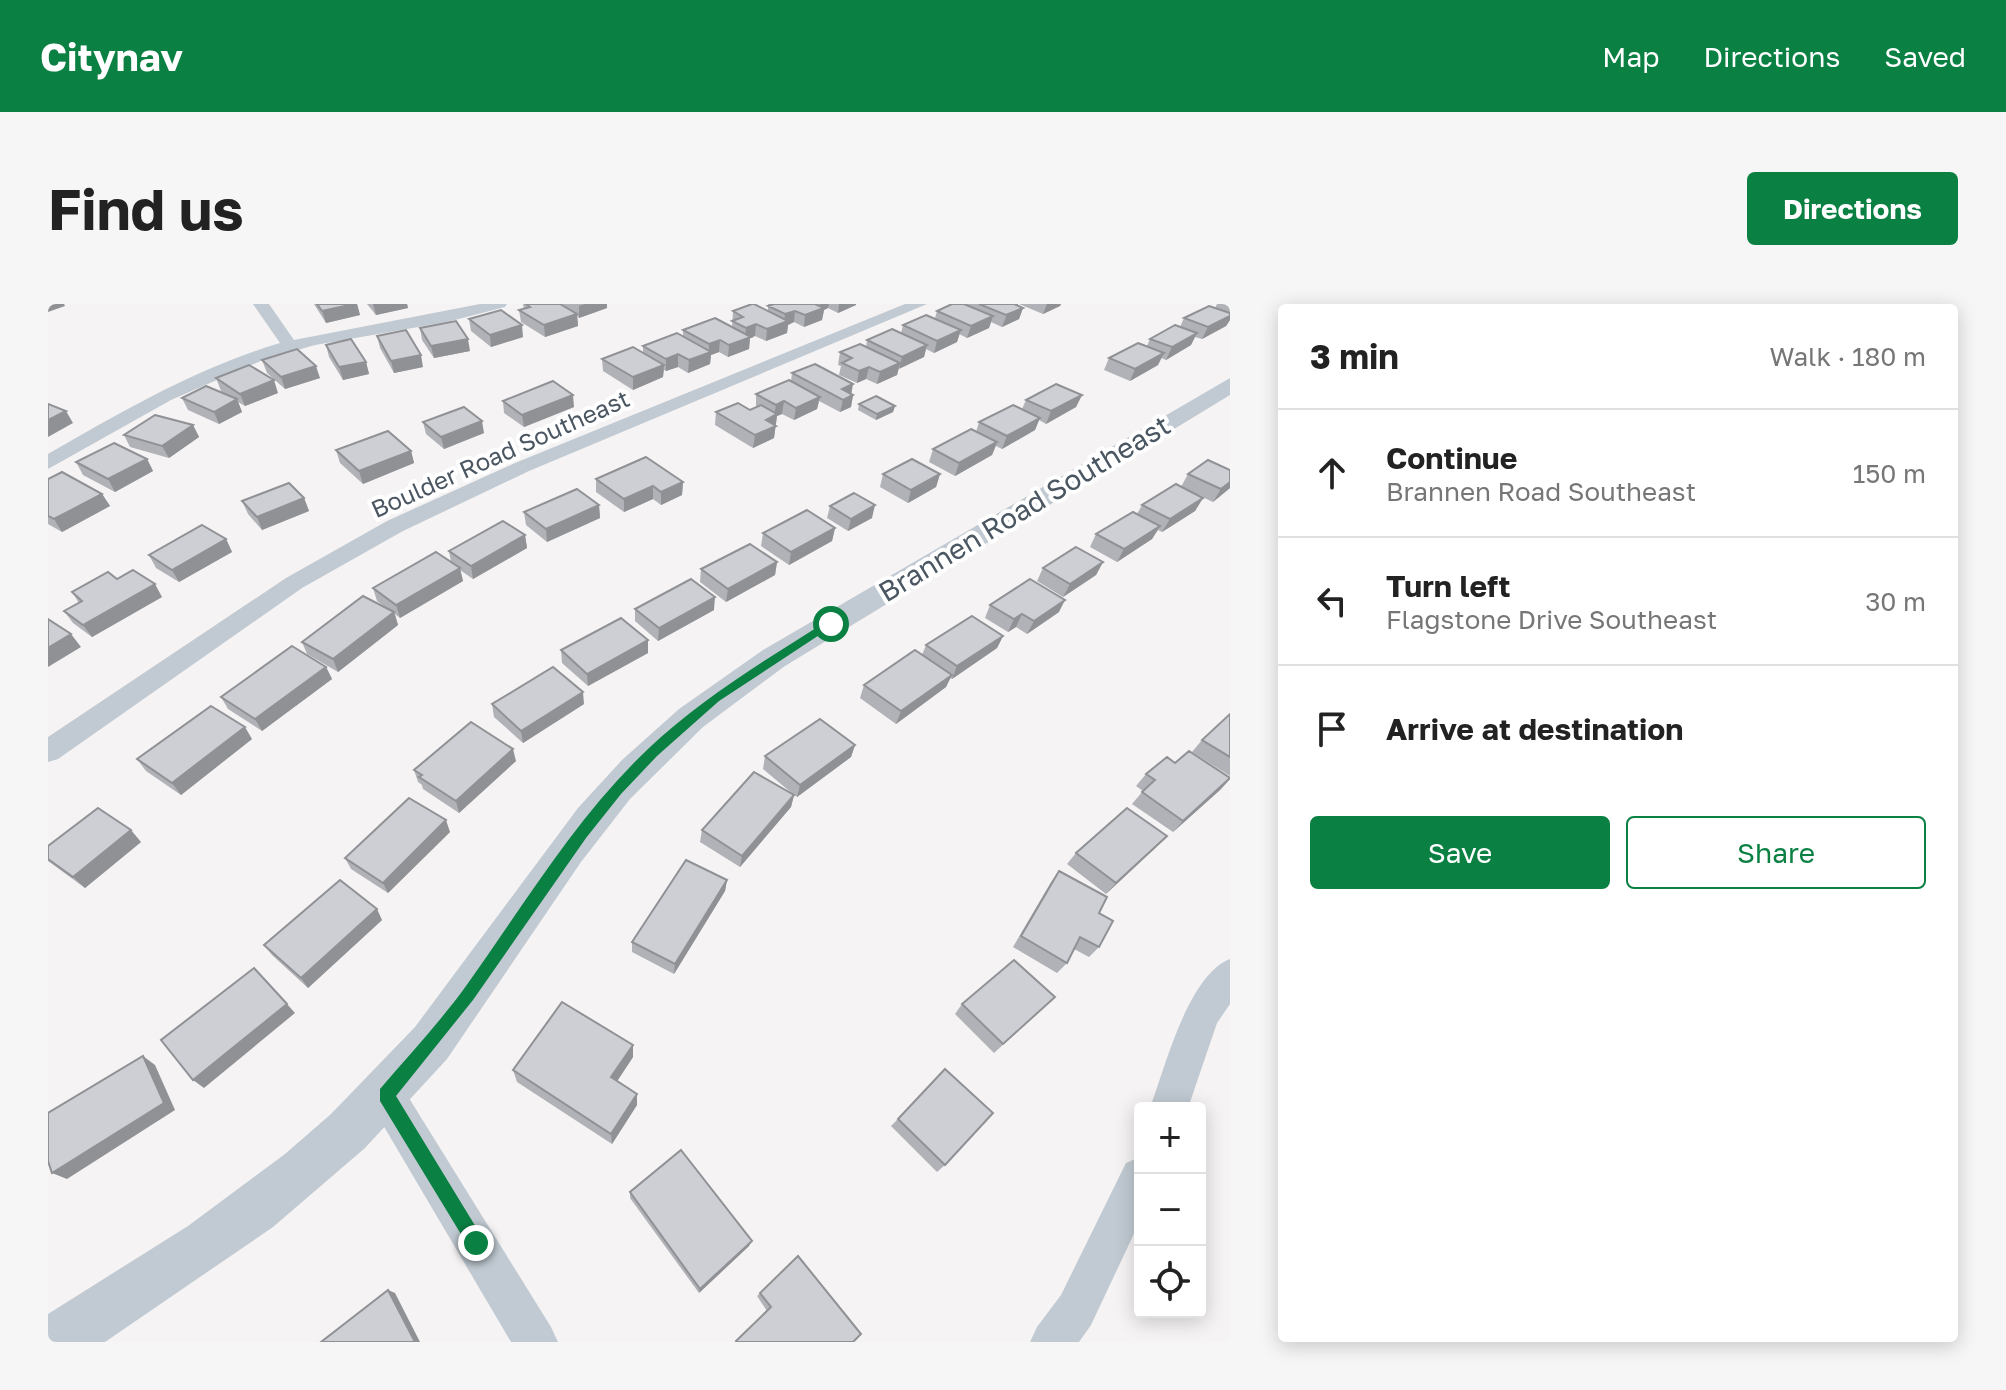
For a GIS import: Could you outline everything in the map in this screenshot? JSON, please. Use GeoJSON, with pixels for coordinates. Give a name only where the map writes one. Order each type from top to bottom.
{"type":"FeatureCollection","features":[{"type":"Feature","properties":{"kind":"street"},"geometry":{"type":"LineString","coordinates":[[261,304],[290,346]]}},
{"type":"Feature","properties":{"kind":"street"},"geometry":{"type":"LineString","coordinates":[[48,463],[190,381],[290,346],[426,322],[499,304]]}},
{"type":"Feature","properties":{"kind":"street","name":"Boulder Road Southeast"},"geometry":{"type":"LineString","coordinates":[[48,751],[294,583],[395,526],[522,467],[910,305]]}},
{"type":"Feature","properties":{"kind":"street","name":"Brannen Road Southeast"},"geometry":{"type":"LineString","coordinates":[[54,1342],[211,1242],[289,1182],[386,1095],[468,995],[581,834],[616,790],[683,724],[774,658],[1230,385]]}},
{"type":"Feature","properties":{"kind":"street"},"geometry":{"type":"LineString","coordinates":[[1171,1102],[1202,1015],[1230,975]]}},
{"type":"Feature","properties":{"kind":"street"},"geometry":{"type":"LineString","coordinates":[[386,1095],[536,1342]]}},
{"type":"Feature","properties":{"kind":"street"},"geometry":{"type":"LineString","coordinates":[[1052,1342],[1076,1310],[1134,1189]]}},
{"type":"Feature","properties":{"kind":"building"},"geometry":{"type":"Polygon","coordinates":[[[317,304],[354,304],[322,311],[317,304]]]}},
{"type":"Feature","properties":{"kind":"building"},"geometry":{"type":"Polygon","coordinates":[[[526,304],[560,304],[577,314],[544,325],[519,310],[530,307],[526,304]]]}},
{"type":"Feature","properties":{"kind":"building"},"geometry":{"type":"Polygon","coordinates":[[[752,304],[788,321],[767,329],[756,324],[746,328],[732,321],[743,317],[733,311],[752,304]]]}},
{"type":"Feature","properties":{"kind":"building"},"geometry":{"type":"Polygon","coordinates":[[[815,304],[824,308],[805,315],[795,311],[785,314],[768,306],[815,304]]]}},
{"type":"Feature","properties":{"kind":"building"},"geometry":{"type":"Polygon","coordinates":[[[952,304],[964,304],[993,316],[971,326],[937,311],[952,304]]]}},
{"type":"Feature","properties":{"kind":"building"},"geometry":{"type":"Polygon","coordinates":[[[979,304],[1014,304],[1023,308],[1006,315],[979,304]]]}},
{"type":"Feature","properties":{"kind":"building"},"geometry":{"type":"Polygon","coordinates":[[[1209,306],[1230,313],[1230,316],[1208,327],[1184,318],[1209,306]]]}},
{"type":"Feature","properties":{"kind":"building"},"geometry":{"type":"Polygon","coordinates":[[[501,310],[522,325],[490,335],[469,319],[501,310]]]}},
{"type":"Feature","properties":{"kind":"building"},"geometry":{"type":"Polygon","coordinates":[[[926,315],[961,330],[937,341],[903,325],[926,315]]]}},
{"type":"Feature","properties":{"kind":"building"},"geometry":{"type":"Polygon","coordinates":[[[715,318],[751,337],[729,345],[720,340],[709,344],[683,330],[715,318]]]}},
{"type":"Feature","properties":{"kind":"building"},"geometry":{"type":"Polygon","coordinates":[[[456,321],[468,339],[431,346],[420,328],[456,321]]]}},
{"type":"Feature","properties":{"kind":"building"},"geometry":{"type":"Polygon","coordinates":[[[1175,325],[1197,333],[1172,347],[1150,339],[1175,325]]]}},
{"type":"Feature","properties":{"kind":"building"},"geometry":{"type":"Polygon","coordinates":[[[892,329],[927,345],[902,357],[867,340],[892,329]]]}},
{"type":"Feature","properties":{"kind":"building"},"geometry":{"type":"Polygon","coordinates":[[[406,330],[421,355],[391,361],[377,336],[406,330]]]}},
{"type":"Feature","properties":{"kind":"building"},"geometry":{"type":"Polygon","coordinates":[[[677,333],[711,352],[689,360],[678,354],[666,359],[643,346],[677,333]]]}},
{"type":"Feature","properties":{"kind":"building"},"geometry":{"type":"Polygon","coordinates":[[[351,339],[366,362],[339,367],[326,345],[351,339]]]}},
{"type":"Feature","properties":{"kind":"building"},"geometry":{"type":"Polygon","coordinates":[[[1138,343],[1164,353],[1135,369],[1109,358],[1138,343]]]}},
{"type":"Feature","properties":{"kind":"building"},"geometry":{"type":"Polygon","coordinates":[[[860,344],[900,363],[880,372],[869,367],[859,371],[842,363],[852,358],[840,352],[860,344]]]}},
{"type":"Feature","properties":{"kind":"building"},"geometry":{"type":"Polygon","coordinates":[[[633,347],[664,365],[633,377],[602,359],[633,347]]]}},
{"type":"Feature","properties":{"kind":"building"},"geometry":{"type":"Polygon","coordinates":[[[297,349],[316,366],[281,377],[262,360],[297,349]]]}},
{"type":"Feature","properties":{"kind":"building"},"geometry":{"type":"Polygon","coordinates":[[[815,364],[853,384],[842,389],[853,395],[843,400],[792,373],[815,364]]]}},
{"type":"Feature","properties":{"kind":"building"},"geometry":{"type":"Polygon","coordinates":[[[249,365],[274,380],[240,394],[216,378],[249,365]]]}},
{"type":"Feature","properties":{"kind":"building"},"geometry":{"type":"Polygon","coordinates":[[[789,380],[820,397],[796,408],[784,401],[776,405],[756,394],[789,380]]]}},
{"type":"Feature","properties":{"kind":"building"},"geometry":{"type":"Polygon","coordinates":[[[553,381],[573,395],[522,415],[503,401],[553,381]]]}},
{"type":"Feature","properties":{"kind":"building"},"geometry":{"type":"Polygon","coordinates":[[[1056,384],[1082,395],[1051,411],[1026,400],[1056,384]]]}},
{"type":"Feature","properties":{"kind":"building"},"geometry":{"type":"Polygon","coordinates":[[[206,386],[237,399],[214,412],[182,398],[206,386]]]}},
{"type":"Feature","properties":{"kind":"building"},"geometry":{"type":"Polygon","coordinates":[[[876,396],[895,406],[877,414],[859,404],[876,396]]]}},
{"type":"Feature","properties":{"kind":"building"},"geometry":{"type":"Polygon","coordinates":[[[738,403],[750,410],[761,405],[777,414],[766,420],[776,426],[755,435],[716,412],[738,403]]]}},
{"type":"Feature","properties":{"kind":"building"},"geometry":{"type":"Polygon","coordinates":[[[48,404],[66,411],[48,420],[48,404]]]}},
{"type":"Feature","properties":{"kind":"building"},"geometry":{"type":"Polygon","coordinates":[[[1013,405],[1040,418],[1007,436],[979,422],[1013,405]]]}},
{"type":"Feature","properties":{"kind":"building"},"geometry":{"type":"Polygon","coordinates":[[[464,407],[482,421],[441,437],[423,422],[464,407]]]}},
{"type":"Feature","properties":{"kind":"building"},"geometry":{"type":"Polygon","coordinates":[[[155,415],[193,425],[162,446],[124,435],[155,415]]]}},
{"type":"Feature","properties":{"kind":"building"},"geometry":{"type":"Polygon","coordinates":[[[971,429],[997,442],[959,463],[933,449],[971,429]]]}},
{"type":"Feature","properties":{"kind":"building"},"geometry":{"type":"Polygon","coordinates":[[[388,431],[411,451],[359,471],[336,450],[388,431]]]}},
{"type":"Feature","properties":{"kind":"building"},"geometry":{"type":"Polygon","coordinates":[[[114,443],[147,459],[108,479],[76,462],[114,443]]]}},
{"type":"Feature","properties":{"kind":"building"},"geometry":{"type":"Polygon","coordinates":[[[646,457],[683,482],[661,492],[653,486],[624,499],[596,479],[646,457]]]}},
{"type":"Feature","properties":{"kind":"building"},"geometry":{"type":"Polygon","coordinates":[[[912,459],[940,474],[911,490],[883,474],[912,459]]]}},
{"type":"Feature","properties":{"kind":"building"},"geometry":{"type":"Polygon","coordinates":[[[1208,460],[1230,470],[1230,482],[1221,489],[1188,474],[1208,460]]]}},
{"type":"Feature","properties":{"kind":"building"},"geometry":{"type":"Polygon","coordinates":[[[62,472],[102,494],[54,519],[48,516],[48,479],[62,472]]]}},
{"type":"Feature","properties":{"kind":"building"},"geometry":{"type":"Polygon","coordinates":[[[289,483],[304,498],[257,517],[242,501],[289,483]]]}},
{"type":"Feature","properties":{"kind":"building"},"geometry":{"type":"Polygon","coordinates":[[[1176,484],[1203,498],[1170,519],[1142,505],[1176,484]]]}},
{"type":"Feature","properties":{"kind":"building"},"geometry":{"type":"Polygon","coordinates":[[[577,489],[599,505],[546,529],[524,512],[577,489]]]}},
{"type":"Feature","properties":{"kind":"building"},"geometry":{"type":"Polygon","coordinates":[[[854,493],[875,505],[851,519],[830,506],[854,493]]]}},
{"type":"Feature","properties":{"kind":"building"},"geometry":{"type":"Polygon","coordinates":[[[807,510],[835,528],[791,552],[763,533],[807,510]]]}},
{"type":"Feature","properties":{"kind":"building"},"geometry":{"type":"Polygon","coordinates":[[[1133,512],[1160,526],[1124,549],[1096,534],[1133,512]]]}},
{"type":"Feature","properties":{"kind":"building"},"geometry":{"type":"Polygon","coordinates":[[[503,521],[525,535],[471,566],[449,551],[503,521]]]}},
{"type":"Feature","properties":{"kind":"building"},"geometry":{"type":"Polygon","coordinates":[[[202,525],[226,539],[172,570],[149,555],[202,525]]]}},
{"type":"Feature","properties":{"kind":"building"},"geometry":{"type":"Polygon","coordinates":[[[750,544],[777,562],[728,589],[701,569],[750,544]]]}},
{"type":"Feature","properties":{"kind":"building"},"geometry":{"type":"Polygon","coordinates":[[[1076,547],[1103,562],[1070,584],[1043,568],[1076,547]]]}},
{"type":"Feature","properties":{"kind":"building"},"geometry":{"type":"Polygon","coordinates":[[[436,552],[460,568],[396,605],[373,588],[436,552]]]}},
{"type":"Feature","properties":{"kind":"building"},"geometry":{"type":"Polygon","coordinates":[[[133,570],[155,584],[83,625],[64,611],[82,601],[72,592],[108,572],[117,579],[133,570]]]}},
{"type":"Feature","properties":{"kind":"building"},"geometry":{"type":"Polygon","coordinates":[[[691,579],[715,597],[659,628],[635,609],[691,579]]]}},
{"type":"Feature","properties":{"kind":"building"},"geometry":{"type":"Polygon","coordinates":[[[1030,579],[1065,600],[1034,621],[1022,614],[1014,619],[990,605],[1030,579]]]}},
{"type":"Feature","properties":{"kind":"building"},"geometry":{"type":"Polygon","coordinates":[[[363,596],[394,612],[333,659],[302,642],[363,596]]]}},
{"type":"Feature","properties":{"kind":"building"},"geometry":{"type":"Polygon","coordinates":[[[972,616],[1003,636],[957,666],[926,645],[972,616]]]}},
{"type":"Feature","properties":{"kind":"building"},"geometry":{"type":"Polygon","coordinates":[[[621,618],[648,640],[587,674],[561,650],[621,618]]]}},
{"type":"Feature","properties":{"kind":"building"},"geometry":{"type":"Polygon","coordinates":[[[48,619],[71,634],[48,648],[48,619]]]}},
{"type":"Feature","properties":{"kind":"building"},"geometry":{"type":"Polygon","coordinates":[[[292,646],[326,667],[255,719],[221,697],[292,646]]]}},
{"type":"Feature","properties":{"kind":"building"},"geometry":{"type":"Polygon","coordinates":[[[915,650],[952,675],[901,711],[864,685],[915,650]]]}},
{"type":"Feature","properties":{"kind":"building"},"geometry":{"type":"Polygon","coordinates":[[[553,667],[583,692],[521,731],[492,704],[553,667]]]}},
{"type":"Feature","properties":{"kind":"building"},"geometry":{"type":"Polygon","coordinates":[[[211,706],[245,727],[172,783],[137,759],[211,706]]]}},
{"type":"Feature","properties":{"kind":"building"},"geometry":{"type":"Polygon","coordinates":[[[1230,714],[1230,757],[1202,740],[1230,714]]]}},
{"type":"Feature","properties":{"kind":"building"},"geometry":{"type":"Polygon","coordinates":[[[820,719],[855,745],[800,785],[765,756],[820,719]]]}},
{"type":"Feature","properties":{"kind":"building"},"geometry":{"type":"Polygon","coordinates":[[[471,722],[513,749],[456,801],[419,777],[422,775],[414,770],[471,722]]]}},
{"type":"Feature","properties":{"kind":"building"},"geometry":{"type":"Polygon","coordinates":[[[1189,751],[1230,778],[1183,821],[1142,792],[1155,780],[1146,774],[1167,757],[1175,763],[1189,751]]]}},
{"type":"Feature","properties":{"kind":"building"},"geometry":{"type":"Polygon","coordinates":[[[754,772],[794,795],[742,856],[702,830],[754,772]]]}},
{"type":"Feature","properties":{"kind":"building"},"geometry":{"type":"Polygon","coordinates":[[[409,798],[446,820],[383,883],[345,858],[409,798]]]}},
{"type":"Feature","properties":{"kind":"building"},"geometry":{"type":"Polygon","coordinates":[[[98,808],[131,830],[73,877],[48,859],[48,846],[98,808]]]}},
{"type":"Feature","properties":{"kind":"building"},"geometry":{"type":"Polygon","coordinates":[[[1127,808],[1167,836],[1116,883],[1076,853],[1127,808]]]}},
{"type":"Feature","properties":{"kind":"building"},"geometry":{"type":"Polygon","coordinates":[[[686,860],[727,880],[675,964],[632,942],[686,860]]]}},
{"type":"Feature","properties":{"kind":"building"},"geometry":{"type":"Polygon","coordinates":[[[1059,871],[1107,897],[1099,913],[1113,921],[1099,947],[1080,937],[1067,963],[1021,936],[1059,871]]]}},
{"type":"Feature","properties":{"kind":"building"},"geometry":{"type":"Polygon","coordinates":[[[340,880],[377,909],[301,978],[264,945],[340,880]]]}},
{"type":"Feature","properties":{"kind":"building"},"geometry":{"type":"Polygon","coordinates":[[[1014,960],[1055,997],[1003,1044],[962,1004],[1014,960]]]}},
{"type":"Feature","properties":{"kind":"building"},"geometry":{"type":"Polygon","coordinates":[[[254,968],[287,1004],[193,1080],[161,1040],[254,968]]]}},
{"type":"Feature","properties":{"kind":"building"},"geometry":{"type":"Polygon","coordinates":[[[562,1002],[633,1045],[611,1077],[637,1094],[611,1134],[513,1070],[562,1002]]]}},
{"type":"Feature","properties":{"kind":"building"},"geometry":{"type":"Polygon","coordinates":[[[143,1056],[164,1103],[52,1173],[48,1161],[48,1113],[143,1056]]]}},
{"type":"Feature","properties":{"kind":"building"},"geometry":{"type":"Polygon","coordinates":[[[945,1069],[993,1113],[945,1165],[898,1119],[945,1069]]]}},
{"type":"Feature","properties":{"kind":"building"},"geometry":{"type":"Polygon","coordinates":[[[681,1150],[752,1241],[700,1289],[630,1192],[681,1150]]]}},
{"type":"Feature","properties":{"kind":"building"},"geometry":{"type":"Polygon","coordinates":[[[798,1256],[861,1334],[853,1342],[737,1342],[771,1307],[760,1293],[798,1256]]]}},
{"type":"Feature","properties":{"kind":"building"},"geometry":{"type":"Polygon","coordinates":[[[388,1290],[415,1342],[321,1342],[388,1290]]]}},
{"type":"Feature","properties":{"kind":"route"},"geometry":{"type":"LineString","coordinates":[[476,1243],[386,1095],[468,995],[581,834],[616,790],[652,752],[715,698],[759,667],[831,624]]}}]}
